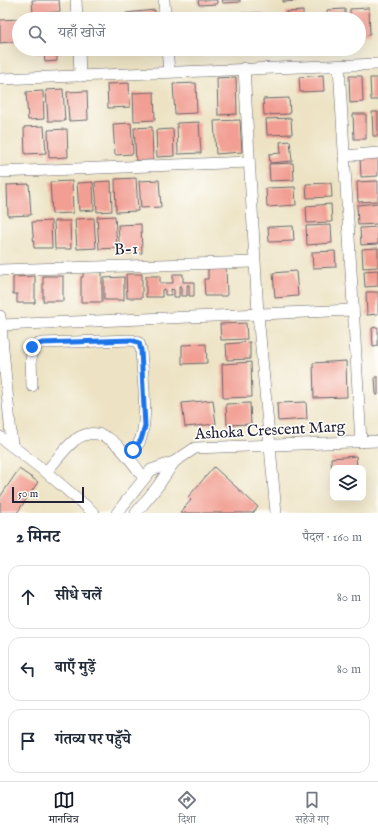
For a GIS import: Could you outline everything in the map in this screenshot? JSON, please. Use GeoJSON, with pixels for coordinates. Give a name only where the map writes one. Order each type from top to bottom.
{"type":"FeatureCollection","features":[{"type":"Feature","properties":{"kind":"street"},"geometry":{"type":"LineString","coordinates":[[76,0],[77,12]]}},
{"type":"Feature","properties":{"kind":"street"},"geometry":{"type":"LineString","coordinates":[[164,0],[165,12]]}},
{"type":"Feature","properties":{"kind":"street"},"geometry":{"type":"LineString","coordinates":[[79,56],[80,76]]}},
{"type":"Feature","properties":{"kind":"street"},"geometry":{"type":"LineString","coordinates":[[168,56],[169,71]]}},
{"type":"Feature","properties":{"kind":"street"},"geometry":{"type":"LineString","coordinates":[[0,79],[244,68],[378,64]]}},
{"type":"Feature","properties":{"kind":"street"},"geometry":{"type":"LineString","coordinates":[[339,66],[361,442]]}},
{"type":"Feature","properties":{"kind":"street"},"geometry":{"type":"LineString","coordinates":[[244,68],[254,262],[276,513]]}},
{"type":"Feature","properties":{"kind":"street"},"geometry":{"type":"LineString","coordinates":[[344,156],[378,153]]}},
{"type":"Feature","properties":{"kind":"street"},"geometry":{"type":"LineString","coordinates":[[0,172],[249,162]]}},
{"type":"Feature","properties":{"kind":"street","name":"B-1"},"geometry":{"type":"LineString","coordinates":[[0,270],[254,262]]}},
{"type":"Feature","properties":{"kind":"street"},"geometry":{"type":"LineString","coordinates":[[12,446],[0,320],[258,314],[353,310]]}},
{"type":"Feature","properties":{"kind":"street"},"geometry":{"type":"LineString","coordinates":[[32,386],[30,360],[34,345],[42,343],[132,340],[139,343],[141,350],[145,426],[136,447],[125,452]]}},
{"type":"Feature","properties":{"kind":"street"},"geometry":{"type":"LineString","coordinates":[[46,472],[75,441],[87,435],[102,435],[110,439],[125,452],[144,478]]}},
{"type":"Feature","properties":{"kind":"street"},"geometry":{"type":"LineString","coordinates":[[0,437],[46,472],[94,513]]}},
{"type":"Feature","properties":{"kind":"street","name":"Ashoka Crescent Marg"},"geometry":{"type":"LineString","coordinates":[[117,513],[151,470],[174,462],[184,453],[195,448],[378,441]]}},
{"type":"Feature","properties":{"kind":"street"},"geometry":{"type":"LineString","coordinates":[[136,513],[158,486],[174,462]]}},
{"type":"Feature","properties":{"kind":"building"},"geometry":{"type":"Polygon","coordinates":[[[32,0],[59,0],[60,12],[33,12],[32,0]]]}},
{"type":"Feature","properties":{"kind":"building"},"geometry":{"type":"Polygon","coordinates":[[[198,0],[217,0],[217,4],[199,5],[198,0]]]}},
{"type":"Feature","properties":{"kind":"building"},"geometry":{"type":"Polygon","coordinates":[[[222,0],[240,0],[240,2],[223,3],[222,0]]]}},
{"type":"Feature","properties":{"kind":"building"},"geometry":{"type":"Polygon","coordinates":[[[283,0],[297,0],[297,1],[283,2],[283,0]]]}},
{"type":"Feature","properties":{"kind":"building"},"geometry":{"type":"Polygon","coordinates":[[[369,8],[370,35],[366,35],[366,12],[350,12],[350,9],[369,8]]]}},
{"type":"Feature","properties":{"kind":"building"},"geometry":{"type":"Polygon","coordinates":[[[345,9],[345,12],[327,12],[327,10],[345,9]]]}},
{"type":"Feature","properties":{"kind":"building"},"geometry":{"type":"Polygon","coordinates":[[[155,10],[155,12],[136,12],[155,10]]]}},
{"type":"Feature","properties":{"kind":"building"},"geometry":{"type":"Polygon","coordinates":[[[12,19],[12,42],[0,43],[0,20],[12,19]]]}},
{"type":"Feature","properties":{"kind":"building"},"geometry":{"type":"Polygon","coordinates":[[[44,56],[57,56],[57,61],[45,62],[44,56]]]}},
{"type":"Feature","properties":{"kind":"building"},"geometry":{"type":"Polygon","coordinates":[[[323,75],[324,91],[300,92],[299,77],[323,75]]]}},
{"type":"Feature","properties":{"kind":"building"},"geometry":{"type":"Polygon","coordinates":[[[349,76],[362,76],[363,102],[350,103],[349,76]]]}},
{"type":"Feature","properties":{"kind":"building"},"geometry":{"type":"Polygon","coordinates":[[[236,77],[237,114],[218,115],[217,78],[236,77]]]}},
{"type":"Feature","properties":{"kind":"building"},"geometry":{"type":"Polygon","coordinates":[[[370,78],[378,78],[378,100],[371,100],[370,78]]]}},
{"type":"Feature","properties":{"kind":"building"},"geometry":{"type":"Polygon","coordinates":[[[129,83],[130,107],[108,108],[107,84],[129,83]]]}},
{"type":"Feature","properties":{"kind":"building"},"geometry":{"type":"Polygon","coordinates":[[[196,83],[197,113],[175,114],[173,84],[196,83]]]}},
{"type":"Feature","properties":{"kind":"building"},"geometry":{"type":"Polygon","coordinates":[[[63,89],[65,121],[48,121],[46,90],[63,89]]]}},
{"type":"Feature","properties":{"kind":"building"},"geometry":{"type":"Polygon","coordinates":[[[43,91],[44,119],[28,120],[26,92],[43,91]]]}},
{"type":"Feature","properties":{"kind":"building"},"geometry":{"type":"Polygon","coordinates":[[[87,91],[88,120],[69,121],[67,92],[87,91]]]}},
{"type":"Feature","properties":{"kind":"building"},"geometry":{"type":"Polygon","coordinates":[[[154,92],[155,120],[134,121],[133,93],[154,92]]]}},
{"type":"Feature","properties":{"kind":"building"},"geometry":{"type":"Polygon","coordinates":[[[289,98],[290,114],[264,115],[263,99],[289,98]]]}},
{"type":"Feature","properties":{"kind":"building"},"geometry":{"type":"Polygon","coordinates":[[[372,112],[378,112],[378,136],[373,136],[372,112]]]}},
{"type":"Feature","properties":{"kind":"building"},"geometry":{"type":"Polygon","coordinates":[[[353,114],[366,114],[366,139],[354,139],[353,114]]]}},
{"type":"Feature","properties":{"kind":"building"},"geometry":{"type":"Polygon","coordinates":[[[291,118],[292,134],[267,135],[266,119],[291,118]]]}},
{"type":"Feature","properties":{"kind":"building"},"geometry":{"type":"Polygon","coordinates":[[[240,120],[242,152],[216,154],[214,121],[240,120]]]}},
{"type":"Feature","properties":{"kind":"building"},"geometry":{"type":"Polygon","coordinates":[[[199,122],[201,153],[178,154],[177,123],[199,122]]]}},
{"type":"Feature","properties":{"kind":"building"},"geometry":{"type":"Polygon","coordinates":[[[131,123],[133,154],[115,155],[113,124],[131,123]]]}},
{"type":"Feature","properties":{"kind":"building"},"geometry":{"type":"Polygon","coordinates":[[[44,126],[46,153],[25,154],[24,127],[44,126]]]}},
{"type":"Feature","properties":{"kind":"building"},"geometry":{"type":"Polygon","coordinates":[[[152,127],[153,160],[136,161],[134,128],[152,127]]]}},
{"type":"Feature","properties":{"kind":"building"},"geometry":{"type":"Polygon","coordinates":[[[67,129],[68,157],[49,158],[48,130],[67,129]]]}},
{"type":"Feature","properties":{"kind":"building"},"geometry":{"type":"Polygon","coordinates":[[[173,129],[174,156],[157,157],[156,130],[173,129]]]}},
{"type":"Feature","properties":{"kind":"building"},"geometry":{"type":"Polygon","coordinates":[[[290,141],[292,161],[270,163],[269,154],[281,153],[280,142],[290,141]]]}},
{"type":"Feature","properties":{"kind":"building"},"geometry":{"type":"Polygon","coordinates":[[[378,156],[378,176],[361,177],[360,157],[378,156]]]}},
{"type":"Feature","properties":{"kind":"building"},"geometry":{"type":"Polygon","coordinates":[[[293,163],[294,180],[270,181],[269,164],[293,163]]]}},
{"type":"Feature","properties":{"kind":"building"},"geometry":{"type":"Polygon","coordinates":[[[136,178],[138,211],[116,212],[115,179],[136,178]]]}},
{"type":"Feature","properties":{"kind":"building"},"geometry":{"type":"Polygon","coordinates":[[[159,180],[161,207],[141,208],[139,181],[159,180]]]}},
{"type":"Feature","properties":{"kind":"building"},"geometry":{"type":"Polygon","coordinates":[[[72,181],[73,213],[52,214],[50,182],[72,181]]]}},
{"type":"Feature","properties":{"kind":"building"},"geometry":{"type":"Polygon","coordinates":[[[111,181],[112,211],[97,212],[95,182],[111,181]]]}},
{"type":"Feature","properties":{"kind":"building"},"geometry":{"type":"Polygon","coordinates":[[[378,181],[378,201],[358,202],[357,182],[378,181]]]}},
{"type":"Feature","properties":{"kind":"building"},"geometry":{"type":"Polygon","coordinates":[[[93,182],[94,210],[79,211],[77,183],[93,182]]]}},
{"type":"Feature","properties":{"kind":"building"},"geometry":{"type":"Polygon","coordinates":[[[331,183],[332,197],[307,198],[306,184],[331,183]]]}},
{"type":"Feature","properties":{"kind":"building"},"geometry":{"type":"Polygon","coordinates":[[[29,184],[31,215],[8,216],[7,185],[29,184]]]}},
{"type":"Feature","properties":{"kind":"building"},"geometry":{"type":"Polygon","coordinates":[[[295,187],[296,205],[267,207],[266,188],[295,187]]]}},
{"type":"Feature","properties":{"kind":"building"},"geometry":{"type":"Polygon","coordinates":[[[378,203],[378,224],[358,225],[357,205],[378,203]]]}},
{"type":"Feature","properties":{"kind":"building"},"geometry":{"type":"Polygon","coordinates":[[[331,204],[332,222],[307,223],[306,206],[331,204]]]}},
{"type":"Feature","properties":{"kind":"building"},"geometry":{"type":"Polygon","coordinates":[[[115,216],[117,248],[99,249],[97,217],[115,216]]]}},
{"type":"Feature","properties":{"kind":"building"},"geometry":{"type":"Polygon","coordinates":[[[94,218],[96,248],[77,249],[75,219],[94,218]]]}},
{"type":"Feature","properties":{"kind":"building"},"geometry":{"type":"Polygon","coordinates":[[[51,221],[52,248],[34,248],[32,222],[51,221]]]}},
{"type":"Feature","properties":{"kind":"building"},"geometry":{"type":"Polygon","coordinates":[[[54,221],[70,221],[71,249],[55,249],[54,221]]]}},
{"type":"Feature","properties":{"kind":"building"},"geometry":{"type":"Polygon","coordinates":[[[141,224],[142,253],[120,254],[118,225],[141,224]]]}},
{"type":"Feature","properties":{"kind":"building"},"geometry":{"type":"Polygon","coordinates":[[[331,225],[332,243],[307,245],[306,226],[331,225]]]}},
{"type":"Feature","properties":{"kind":"building"},"geometry":{"type":"Polygon","coordinates":[[[293,226],[294,241],[269,242],[268,227],[293,226]]]}},
{"type":"Feature","properties":{"kind":"building"},"geometry":{"type":"Polygon","coordinates":[[[378,227],[378,244],[361,245],[360,228],[378,227]]]}},
{"type":"Feature","properties":{"kind":"building"},"geometry":{"type":"Polygon","coordinates":[[[378,248],[378,267],[363,268],[362,249],[378,248]]]}},
{"type":"Feature","properties":{"kind":"building"},"geometry":{"type":"Polygon","coordinates":[[[335,251],[336,267],[313,268],[312,252],[335,251]]]}},
{"type":"Feature","properties":{"kind":"building"},"geometry":{"type":"Polygon","coordinates":[[[208,266],[226,266],[227,296],[205,296],[204,279],[208,279],[208,266]]]}},
{"type":"Feature","properties":{"kind":"building"},"geometry":{"type":"Polygon","coordinates":[[[378,270],[378,286],[365,287],[364,271],[378,270]]]}},
{"type":"Feature","properties":{"kind":"building"},"geometry":{"type":"Polygon","coordinates":[[[296,271],[298,296],[275,298],[273,273],[296,271]]]}},
{"type":"Feature","properties":{"kind":"building"},"geometry":{"type":"Polygon","coordinates":[[[83,272],[102,272],[102,302],[81,302],[81,277],[83,277],[83,272]]]}},
{"type":"Feature","properties":{"kind":"building"},"geometry":{"type":"Polygon","coordinates":[[[126,274],[142,274],[142,298],[127,298],[126,274]]]}},
{"type":"Feature","properties":{"kind":"building"},"geometry":{"type":"Polygon","coordinates":[[[173,274],[183,274],[183,282],[194,282],[194,296],[189,296],[189,285],[187,285],[187,296],[181,296],[181,286],[179,286],[179,297],[174,297],[174,290],[171,289],[171,295],[165,295],[165,289],[162,290],[162,297],[146,297],[146,276],[160,276],[160,283],[173,283],[173,274]]]}},
{"type":"Feature","properties":{"kind":"building"},"geometry":{"type":"Polygon","coordinates":[[[35,276],[35,303],[17,303],[17,294],[13,294],[13,277],[35,276]]]}},
{"type":"Feature","properties":{"kind":"building"},"geometry":{"type":"Polygon","coordinates":[[[43,276],[63,276],[63,301],[43,301],[43,276]]]}},
{"type":"Feature","properties":{"kind":"building"},"geometry":{"type":"Polygon","coordinates":[[[124,277],[124,300],[104,300],[104,278],[124,277]]]}},
{"type":"Feature","properties":{"kind":"building"},"geometry":{"type":"Polygon","coordinates":[[[366,292],[378,292],[378,314],[367,315],[366,292]]]}},
{"type":"Feature","properties":{"kind":"building"},"geometry":{"type":"Polygon","coordinates":[[[246,323],[247,339],[221,340],[220,324],[246,323]]]}},
{"type":"Feature","properties":{"kind":"building"},"geometry":{"type":"Polygon","coordinates":[[[378,327],[378,346],[373,347],[372,328],[378,327]]]}},
{"type":"Feature","properties":{"kind":"building"},"geometry":{"type":"Polygon","coordinates":[[[250,342],[250,359],[227,360],[226,344],[250,342]]]}},
{"type":"Feature","properties":{"kind":"building"},"geometry":{"type":"Polygon","coordinates":[[[206,344],[207,363],[182,364],[182,345],[206,344]]]}},
{"type":"Feature","properties":{"kind":"building"},"geometry":{"type":"Polygon","coordinates":[[[346,361],[347,397],[314,398],[313,363],[346,361]]]}},
{"type":"Feature","properties":{"kind":"building"},"geometry":{"type":"Polygon","coordinates":[[[251,362],[252,397],[223,398],[222,364],[251,362]]]}},
{"type":"Feature","properties":{"kind":"building"},"geometry":{"type":"Polygon","coordinates":[[[375,377],[378,377],[378,395],[376,395],[375,377]]]}},
{"type":"Feature","properties":{"kind":"building"},"geometry":{"type":"Polygon","coordinates":[[[213,400],[216,424],[185,427],[182,403],[213,400]]]}},
{"type":"Feature","properties":{"kind":"building"},"geometry":{"type":"Polygon","coordinates":[[[306,402],[307,419],[278,421],[277,403],[306,402]]]}},
{"type":"Feature","properties":{"kind":"building"},"geometry":{"type":"Polygon","coordinates":[[[250,403],[251,424],[227,425],[226,404],[250,403]]]}},
{"type":"Feature","properties":{"kind":"building"},"geometry":{"type":"Polygon","coordinates":[[[356,456],[357,465],[332,465],[331,458],[356,456]]]}},
{"type":"Feature","properties":{"kind":"building"},"geometry":{"type":"Polygon","coordinates":[[[214,467],[258,507],[253,513],[180,513],[191,500],[188,497],[214,467]]]}},
{"type":"Feature","properties":{"kind":"building"},"geometry":{"type":"Polygon","coordinates":[[[19,469],[38,482],[17,513],[0,513],[0,497],[19,469]]]}},
{"type":"Feature","properties":{"kind":"route"},"geometry":{"type":"LineString","coordinates":[[32,347],[42,343],[132,340],[139,343],[141,350],[145,426],[141,440],[133,450]]}}]}
